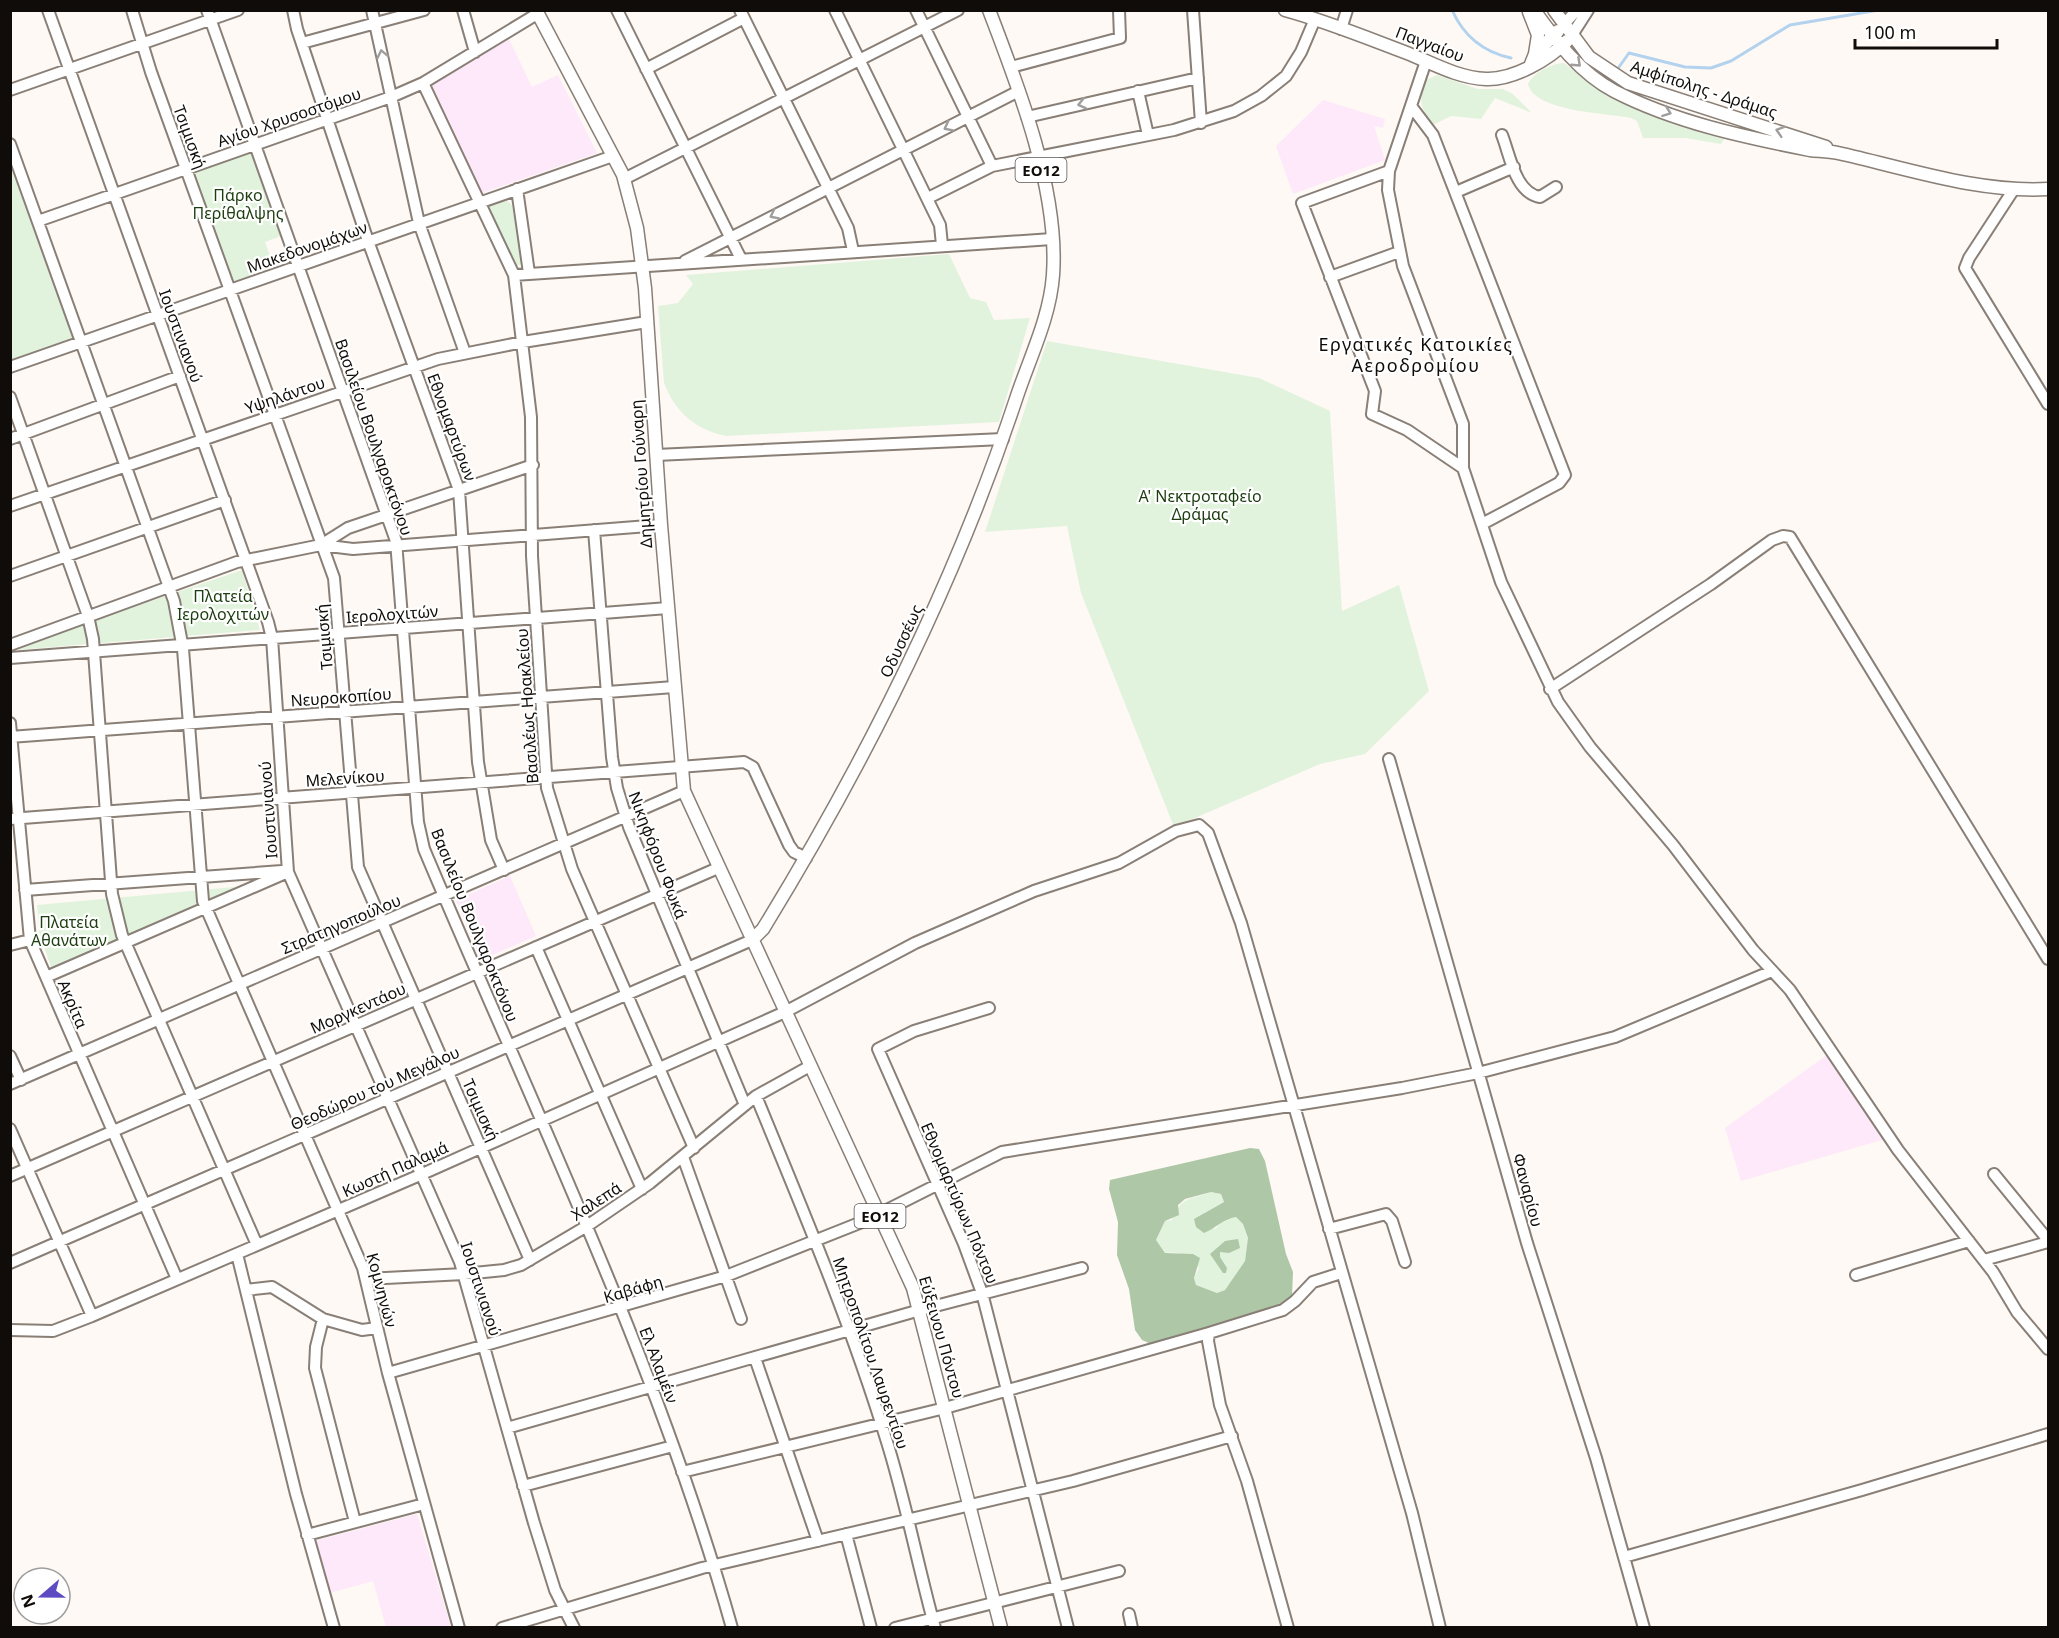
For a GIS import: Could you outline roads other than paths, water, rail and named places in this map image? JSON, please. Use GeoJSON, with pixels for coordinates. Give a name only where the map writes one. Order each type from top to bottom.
{"type":"FeatureCollection","features":[{"type":"Feature","properties":{"kind":"main road","name":"ΕΟ12"},"geometry":{"type":"LineString","coordinates":[[988,10],[1011,67],[1027,117],[1038,158],[1052,239]]}},
{"type":"Feature","properties":{"kind":"main road","name":"Παγγαίου"},"geometry":{"type":"LineString","coordinates":[[1285,10],[1300,12],[1426,62],[1483,79],[1498,78],[1529,63],[1542,62],[1572,35]]}},
{"type":"Feature","properties":{"kind":"main road"},"geometry":{"type":"LineString","coordinates":[[1529,10],[1538,35],[1529,63]]}},
{"type":"Feature","properties":{"kind":"main road","name":"Αμφίπολης - Δράμας"},"geometry":{"type":"LineString","coordinates":[[1534,10],[1561,46],[1612,90],[1709,127],[1933,175],[2014,189],[2049,189]]}},
{"type":"Feature","properties":{"kind":"main road","name":"Αμφίπολης - Δράμας"},"geometry":{"type":"LineString","coordinates":[[1554,10],[1590,57],[1620,79],[1660,95],[1800,137],[1834,152]]}},
{"type":"Feature","properties":{"kind":"main road","name":"Δημητρίου Γούναρη"},"geometry":{"type":"LineString","coordinates":[[539,12],[624,178],[643,266],[661,525],[684,792],[752,940]]}},
{"type":"Feature","properties":{"kind":"main road"},"geometry":{"type":"LineString","coordinates":[[1529,63],[1564,24]]}},
{"type":"Feature","properties":{"kind":"main road","name":"Οδυσσέως"},"geometry":{"type":"LineString","coordinates":[[752,940],[763,929],[864,756],[930,622],[1003,439],[1039,334],[1053,276],[1052,239]]}},
{"type":"Feature","properties":{"kind":"main road","name":"Εύξεινου Πόντου"},"geometry":{"type":"LineString","coordinates":[[752,940],[913,1288],[1001,1628]]}},
{"type":"Feature","properties":{"kind":"street","name":"Ιουστινιανού"},"geometry":{"type":"LineString","coordinates":[[48,10],[225,500],[272,638],[288,872],[464,1274],[523,1486],[555,1590],[574,1628]]}},
{"type":"Feature","properties":{"kind":"street","name":"Τσιμισκή"},"geometry":{"type":"LineString","coordinates":[[132,10],[186,169],[335,582],[356,859],[530,1260]]}},
{"type":"Feature","properties":{"kind":"street"},"geometry":{"type":"LineString","coordinates":[[10,90],[143,43],[208,15],[238,10]]}},
{"type":"Feature","properties":{"kind":"street","name":"Εθνομαρτύρων"},"geometry":{"type":"LineString","coordinates":[[293,10],[302,44],[368,241],[459,490],[481,782],[491,840],[504,870]]}},
{"type":"Feature","properties":{"kind":"street"},"geometry":{"type":"LineString","coordinates":[[372,10],[419,224],[465,353]]}},
{"type":"Feature","properties":{"kind":"street"},"geometry":{"type":"LineString","coordinates":[[302,44],[424,10]]}},
{"type":"Feature","properties":{"kind":"street"},"geometry":{"type":"LineString","coordinates":[[463,10],[475,51]]}},
{"type":"Feature","properties":{"kind":"street"},"geometry":{"type":"LineString","coordinates":[[617,10],[741,259]]}},
{"type":"Feature","properties":{"kind":"street"},"geometry":{"type":"LineString","coordinates":[[834,10],[928,198],[941,229],[942,245]]}},
{"type":"Feature","properties":{"kind":"street"},"geometry":{"type":"LineString","coordinates":[[916,10],[992,166]]}},
{"type":"Feature","properties":{"kind":"street"},"geometry":{"type":"LineString","coordinates":[[624,178],[958,10]]}},
{"type":"Feature","properties":{"kind":"street"},"geometry":{"type":"LineString","coordinates":[[1011,67],[1120,38],[1119,10]]}},
{"type":"Feature","properties":{"kind":"street"},"geometry":{"type":"LineString","coordinates":[[1193,10],[1201,123]]}},
{"type":"Feature","properties":{"kind":"street"},"geometry":{"type":"LineString","coordinates":[[1341,29],[1347,10]]}},
{"type":"Feature","properties":{"kind":"street"},"geometry":{"type":"LineString","coordinates":[[1564,24],[1577,10]]}},
{"type":"Feature","properties":{"kind":"street"},"geometry":{"type":"LineString","coordinates":[[1572,35],[1588,10]]}},
{"type":"Feature","properties":{"kind":"street","name":"Αγίου Χρυσοστόμου"},"geometry":{"type":"LineString","coordinates":[[38,221],[391,97],[423,83],[539,12]]}},
{"type":"Feature","properties":{"kind":"street"},"geometry":{"type":"LineString","coordinates":[[646,69],[742,14],[848,228],[853,252]]}},
{"type":"Feature","properties":{"kind":"street","name":"Βασιλείου Βουλγαροκτόνου"},"geometry":{"type":"LineString","coordinates":[[208,15],[388,515],[397,546],[421,839],[540,1121]]}},
{"type":"Feature","properties":{"kind":"street"},"geometry":{"type":"LineString","coordinates":[[928,198],[992,166],[1201,123],[1247,105],[1281,81],[1298,58],[1315,19]]}},
{"type":"Feature","properties":{"kind":"street"},"geometry":{"type":"LineString","coordinates":[[1426,62],[1389,171],[1388,190],[1399,252],[1409,287],[1463,424],[1463,468],[1501,582],[1550,689],[1590,747],[1673,845],[1737,931],[1790,990],[1899,1150],[1984,1260],[2017,1312],[2049,1349]]}},
{"type":"Feature","properties":{"kind":"street"},"geometry":{"type":"LineString","coordinates":[[1027,117],[1198,78]]}},
{"type":"Feature","properties":{"kind":"street","name":"Βασιλέως Ηρακλείου"},"geometry":{"type":"LineString","coordinates":[[423,83],[514,274],[523,342],[533,465],[532,535],[535,618],[545,777],[563,844],[694,1148]]}},
{"type":"Feature","properties":{"kind":"street"},"geometry":{"type":"LineString","coordinates":[[679,264],[1019,91]]}},
{"type":"Feature","properties":{"kind":"street"},"geometry":{"type":"LineString","coordinates":[[1138,91],[1148,135]]}},
{"type":"Feature","properties":{"kind":"street"},"geometry":{"type":"LineString","coordinates":[[1411,106],[1430,128],[1565,475],[1559,483],[1482,524]]}},
{"type":"Feature","properties":{"kind":"street"},"geometry":{"type":"LineString","coordinates":[[1503,135],[1514,167],[1528,194],[1540,197],[1557,188]]}},
{"type":"Feature","properties":{"kind":"street","name":"Κομνηνών"},"geometry":{"type":"LineString","coordinates":[[10,144],[169,587],[183,645],[199,877],[206,909],[366,1279],[388,1373],[459,1628]]}},
{"type":"Feature","properties":{"kind":"street","name":"Μακεδονομάχων"},"geometry":{"type":"LineString","coordinates":[[10,367],[613,156]]}},
{"type":"Feature","properties":{"kind":"street"},"geometry":{"type":"LineString","coordinates":[[1456,192],[1514,167]]}},
{"type":"Feature","properties":{"kind":"street"},"geometry":{"type":"LineString","coordinates":[[1389,171],[1302,203],[1375,391],[1372,414],[1407,430],[1463,468]]}},
{"type":"Feature","properties":{"kind":"street"},"geometry":{"type":"LineString","coordinates":[[517,189],[529,273]]}},
{"type":"Feature","properties":{"kind":"street"},"geometry":{"type":"LineString","coordinates":[[2014,189],[1969,258],[1965,268],[2049,404]]}},
{"type":"Feature","properties":{"kind":"street"},"geometry":{"type":"LineString","coordinates":[[514,274],[1052,239]]}},
{"type":"Feature","properties":{"kind":"street"},"geometry":{"type":"LineString","coordinates":[[1330,277],[1399,252]]}},
{"type":"Feature","properties":{"kind":"street","name":"Υψηλάντου"},"geometry":{"type":"LineString","coordinates":[[10,506],[414,366],[523,342],[647,322]]}},
{"type":"Feature","properties":{"kind":"street"},"geometry":{"type":"LineString","coordinates":[[10,439],[180,376]]}},
{"type":"Feature","properties":{"kind":"street"},"geometry":{"type":"LineString","coordinates":[[10,397],[88,616],[95,651],[114,908],[126,944],[258,1245]]}},
{"type":"Feature","properties":{"kind":"street"},"geometry":{"type":"LineString","coordinates":[[656,455],[1003,439]]}},
{"type":"Feature","properties":{"kind":"street"},"geometry":{"type":"LineString","coordinates":[[321,545],[344,530],[533,465]]}},
{"type":"Feature","properties":{"kind":"street"},"geometry":{"type":"LineString","coordinates":[[10,576],[225,500]]}},
{"type":"Feature","properties":{"kind":"street"},"geometry":{"type":"LineString","coordinates":[[10,645],[246,560],[321,545],[353,549],[661,525]]}},
{"type":"Feature","properties":{"kind":"street","name":"Νικηφόρου Φωκά"},"geometry":{"type":"LineString","coordinates":[[594,530],[614,772],[626,817],[656,895],[745,1105]]}},
{"type":"Feature","properties":{"kind":"street"},"geometry":{"type":"LineString","coordinates":[[1550,689],[1712,584],[1772,540],[1783,536],[1790,537],[2049,959]]}},
{"type":"Feature","properties":{"kind":"street","name":"Ιερολοχιτών"},"geometry":{"type":"LineString","coordinates":[[10,658],[668,608]]}},
{"type":"Feature","properties":{"kind":"street","name":"Νευροκοπίου"},"geometry":{"type":"LineString","coordinates":[[11,737],[674,687]]}},
{"type":"Feature","properties":{"kind":"street","name":"Ακρίτα"},"geometry":{"type":"LineString","coordinates":[[10,723],[15,818],[30,940],[177,1280]]}},
{"type":"Feature","properties":{"kind":"street","name":"Φαναρίου"},"geometry":{"type":"LineString","coordinates":[[1389,759],[1538,1278],[1593,1450],[1644,1628]]}},
{"type":"Feature","properties":{"kind":"street","name":"Μελενίκου"},"geometry":{"type":"LineString","coordinates":[[15,818],[744,762],[750,764],[789,845],[794,852],[806,858]]}},
{"type":"Feature","properties":{"kind":"street","name":"Στρατηγοπούλου"},"geometry":{"type":"LineString","coordinates":[[16,1082],[684,792]]}},
{"type":"Feature","properties":{"kind":"street","name":"Κωστή Παλαμά"},"geometry":{"type":"LineString","coordinates":[[10,1330],[52,1331],[177,1280],[420,1175],[785,1012],[915,943],[1034,891],[1119,863],[1176,831],[1199,825],[1208,832],[1241,923],[1293,1105]]}},
{"type":"Feature","properties":{"kind":"street","name":"Μοργκεντάου"},"geometry":{"type":"LineString","coordinates":[[10,1176],[718,868]]}},
{"type":"Feature","properties":{"kind":"street"},"geometry":{"type":"LineString","coordinates":[[25,890],[288,872]]}},
{"type":"Feature","properties":{"kind":"street"},"geometry":{"type":"LineString","coordinates":[[46,977],[288,872]]}},
{"type":"Feature","properties":{"kind":"street"},"geometry":{"type":"LineString","coordinates":[[10,945],[30,940]]}},
{"type":"Feature","properties":{"kind":"street","name":"Θεοδώρου του Μεγάλου"},"geometry":{"type":"LineString","coordinates":[[10,1263],[752,940]]}},
{"type":"Feature","properties":{"kind":"street"},"geometry":{"type":"LineString","coordinates":[[536,947],[642,1189]]}},
{"type":"Feature","properties":{"kind":"street","name":"Καβάφη"},"geometry":{"type":"LineString","coordinates":[[388,1373],[726,1276],[879,1214],[1006,1151],[1478,1073],[1615,1037],[1772,971]]}},
{"type":"Feature","properties":{"kind":"street","name":"Εθνομαρτύρων Πόντου"},"geometry":{"type":"LineString","coordinates":[[989,1008],[914,1031],[878,1049],[938,1184],[982,1293],[1068,1628]]}},
{"type":"Feature","properties":{"kind":"street"},"geometry":{"type":"LineString","coordinates":[[10,1056],[16,1082]]}},
{"type":"Feature","properties":{"kind":"street","name":"Χαλεπά"},"geometry":{"type":"LineString","coordinates":[[366,1279],[504,1270],[530,1260],[587,1226],[642,1189],[756,1096],[810,1066]]}},
{"type":"Feature","properties":{"kind":"street","name":"Μητροπολίτου Λαυρεντίου"},"geometry":{"type":"LineString","coordinates":[[756,1096],[849,1330],[881,1424],[908,1519],[933,1623]]}},
{"type":"Feature","properties":{"kind":"street"},"geometry":{"type":"LineString","coordinates":[[1293,1105],[1412,1513],[1440,1628]]}},
{"type":"Feature","properties":{"kind":"street","name":"Ελ Αλαμέιν"},"geometry":{"type":"LineString","coordinates":[[540,1121],[587,1226],[652,1386],[732,1628]]}},
{"type":"Feature","properties":{"kind":"street"},"geometry":{"type":"LineString","coordinates":[[10,1130],[29,1168],[92,1316]]}},
{"type":"Feature","properties":{"kind":"street"},"geometry":{"type":"LineString","coordinates":[[10,1157],[22,1153]]}},
{"type":"Feature","properties":{"kind":"street"},"geometry":{"type":"LineString","coordinates":[[684,1157],[741,1319]]}},
{"type":"Feature","properties":{"kind":"street"},"geometry":{"type":"LineString","coordinates":[[1984,1260],[2049,1241],[1994,1174]]}},
{"type":"Feature","properties":{"kind":"street"},"geometry":{"type":"LineString","coordinates":[[1329,1229],[1386,1214],[1392,1221],[1405,1262]]}},
{"type":"Feature","properties":{"kind":"street"},"geometry":{"type":"LineString","coordinates":[[1856,1275],[1969,1241]]}},
{"type":"Feature","properties":{"kind":"street"},"geometry":{"type":"LineString","coordinates":[[237,1254],[307,1535],[334,1628]]}},
{"type":"Feature","properties":{"kind":"street"},"geometry":{"type":"LineString","coordinates":[[507,1428],[920,1310],[1082,1268]]}},
{"type":"Feature","properties":{"kind":"street"},"geometry":{"type":"LineString","coordinates":[[682,1472],[945,1408],[1209,1333],[1283,1310],[1313,1282],[1341,1273]]}},
{"type":"Feature","properties":{"kind":"street"},"geometry":{"type":"LineString","coordinates":[[246,1290],[272,1287],[323,1319],[362,1330],[377,1328]]}},
{"type":"Feature","properties":{"kind":"street"},"geometry":{"type":"LineString","coordinates":[[323,1319],[317,1339],[315,1368],[355,1522]]}},
{"type":"Feature","properties":{"kind":"street"},"geometry":{"type":"LineString","coordinates":[[1209,1333],[1208,1344],[1220,1405],[1253,1500],[1288,1628]]}},
{"type":"Feature","properties":{"kind":"street"},"geometry":{"type":"LineString","coordinates":[[755,1358],[818,1540]]}},
{"type":"Feature","properties":{"kind":"street"},"geometry":{"type":"LineString","coordinates":[[1624,1557],[2049,1434]]}},
{"type":"Feature","properties":{"kind":"street"},"geometry":{"type":"LineString","coordinates":[[502,1628],[713,1566],[1032,1491],[1232,1436]]}},
{"type":"Feature","properties":{"kind":"street"},"geometry":{"type":"LineString","coordinates":[[523,1486],[673,1446]]}},
{"type":"Feature","properties":{"kind":"street"},"geometry":{"type":"LineString","coordinates":[[307,1535],[424,1504]]}},
{"type":"Feature","properties":{"kind":"street"},"geometry":{"type":"LineString","coordinates":[[846,1534],[870,1628]]}},
{"type":"Feature","properties":{"kind":"street"},"geometry":{"type":"LineString","coordinates":[[895,1628],[933,1623],[994,1602],[1119,1571]]}},
{"type":"Feature","properties":{"kind":"street"},"geometry":{"type":"LineString","coordinates":[[1129,1614],[1132,1628]]}},
{"type":"Feature","properties":{"kind":"waterway"},"geometry":{"type":"LineString","coordinates":[[1452,10],[1462,28],[1476,42],[1492,52],[1511,58]]}},
{"type":"Feature","properties":{"kind":"waterway"},"geometry":{"type":"LineString","coordinates":[[1619,67],[1629,53],[1685,67],[1711,68],[1731,61],[1790,25],[1879,10]]}},
{"type":"Feature","properties":{"kind":"district","name":"Εργατικές Κατοικίες Αεροδρομίου"},"geometry":{"type":"Point","coordinates":[1416,354]}},
{"type":"Feature","properties":{"kind":"park label","name":"Πάρκο Περίθαλψης"},"geometry":{"type":"Point","coordinates":[238,204]}},
{"type":"Feature","properties":{"kind":"park label","name":"Α' Νεκτροταφείο Δράμας"},"geometry":{"type":"Point","coordinates":[1200,505]}},
{"type":"Feature","properties":{"kind":"park label","name":"Πλατεία Ιερολοχιτών"},"geometry":{"type":"Point","coordinates":[223,605]}},
{"type":"Feature","properties":{"kind":"park label","name":"Πλατεία Αθανάτων"},"geometry":{"type":"Point","coordinates":[69,931]}}]}
